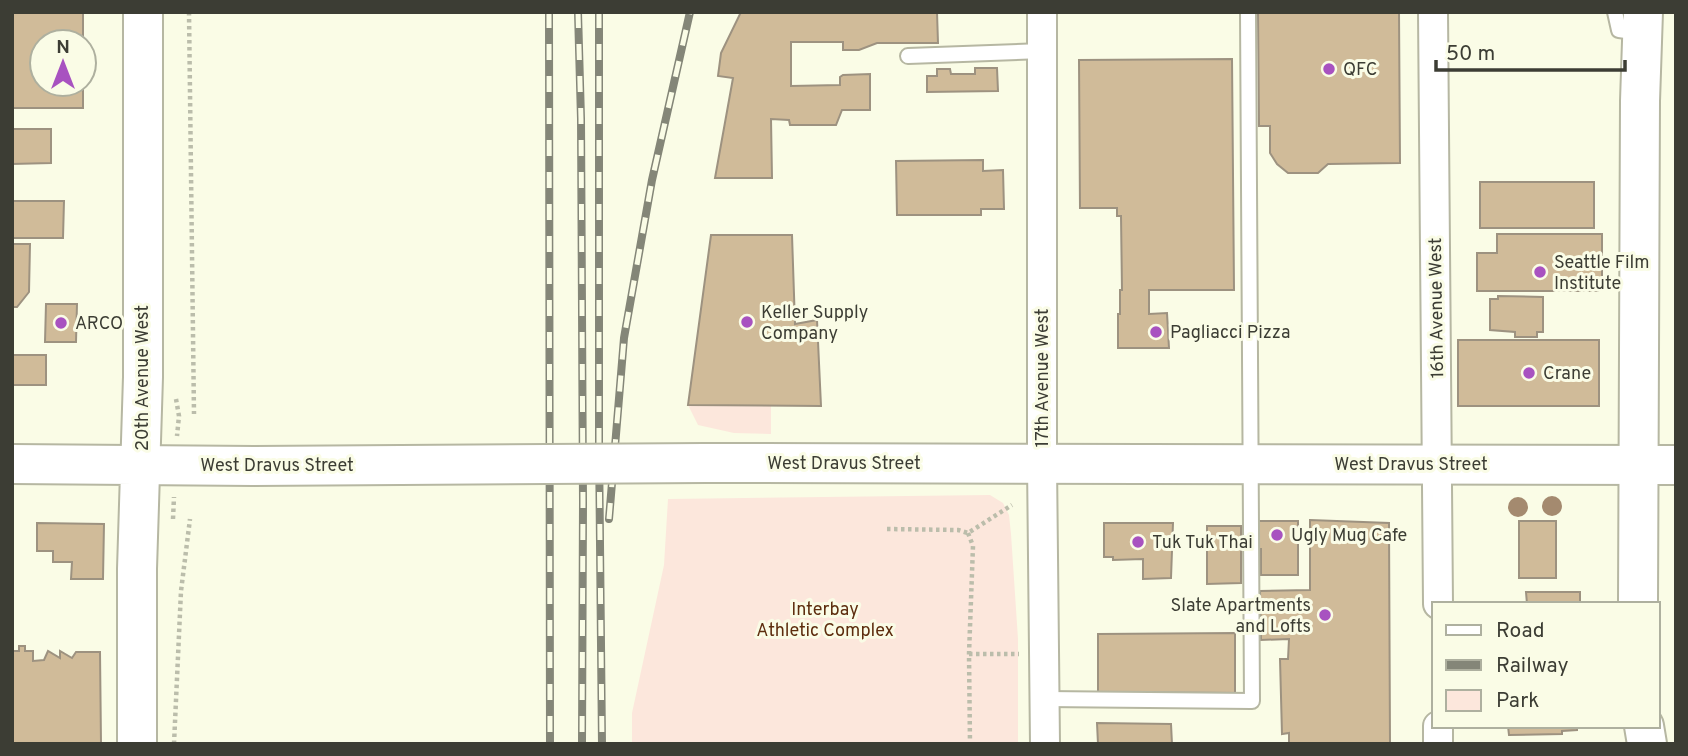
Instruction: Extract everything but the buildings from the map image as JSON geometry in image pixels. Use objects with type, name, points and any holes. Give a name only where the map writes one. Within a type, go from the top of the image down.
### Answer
[{"type":"main road","name":"20th Avenue West","points":[[137,744],[137,569],[142,466],[143,12]]},
{"type":"main road","points":[[1634,19],[1639,232],[1661,465],[1638,602]]},
{"type":"main road","name":"West Dravus Street","points":[[12,464],[1661,465]]},
{"type":"street","name":"17th Avenue West","points":[[1042,12],[1045,744]]},
{"type":"street","name":"16th Avenue West","points":[[1433,12],[1438,602]]},
{"type":"lane","points":[[1045,699],[1252,701],[1248,12]]},
{"type":"lane","points":[[908,56],[1042,51]]},
{"type":"path","points":[[190,12],[194,414]]},
{"type":"path","points":[[887,529],[958,530],[968,533],[1012,505]]},
{"type":"path","points":[[174,744],[181,591],[190,519]]},
{"type":"path","points":[[968,533],[973,547],[969,654],[970,744]]},
{"type":"path","points":[[969,654],[1020,654]]},
{"type":"green space","points":[[688,405],[771,405],[771,434],[734,433],[698,425]]},
{"type":"green space","name":"Interbay Athletic Complex","points":[[990,495],[1003,503],[1009,515],[1018,639],[1018,744],[632,744],[632,713],[664,565],[668,499]]},
{"type":"railway","points":[[549,12],[550,744]]},
{"type":"railway","points":[[578,12],[581,119],[582,744]]},
{"type":"railway","points":[[599,12],[602,744]]},
{"type":"railway","points":[[609,519],[624,338],[652,180],[690,12]]},
{"type":"place","name":"QFC","points":[[1329,69]]},
{"type":"place","name":"Seattle Film Institute","points":[[1540,272]]},
{"type":"place","name":"Keller Supply Company","points":[[747,322]]},
{"type":"place","name":"ARCO","points":[[61,323]]},
{"type":"place","name":"Pagliacci Pizza","points":[[1156,332]]},
{"type":"place","name":"Crane","points":[[1529,373]]},
{"type":"place","name":"Ugly Mug Cafe","points":[[1277,535]]},
{"type":"place","name":"Tuk Tuk Thai","points":[[1138,542]]},
{"type":"place","name":"Slate Apartments and Lofts","points":[[1325,615]]}]
